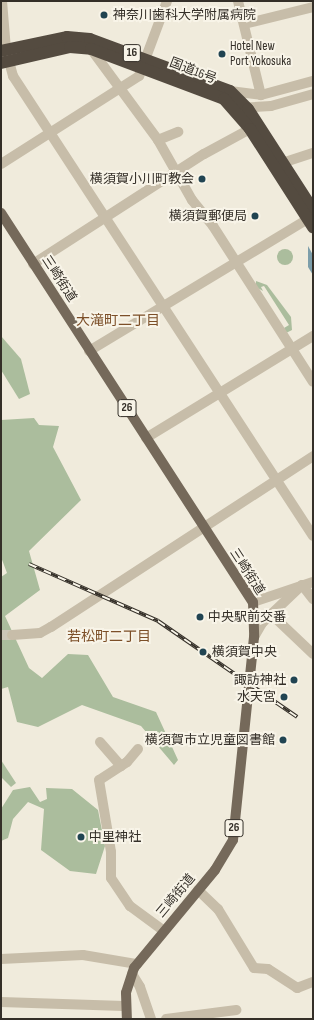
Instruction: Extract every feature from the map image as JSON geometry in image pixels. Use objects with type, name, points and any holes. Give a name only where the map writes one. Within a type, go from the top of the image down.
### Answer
[{"type":"highway","name":"国道16号","points":[[4,56],[78,37],[230,91],[248,109],[282,163],[311,218]]},
{"type":"highway","name":"国道16号","points":[[4,56],[70,47],[91,48],[145,62],[208,92],[235,108],[311,218]]},
{"type":"main road","name":"三崎街道","points":[[2,217],[253,602],[254,637],[233,840],[198,890],[137,964],[132,974],[124,1006],[127,1019]]},
{"type":"street","points":[[2,1],[4,56],[13,76],[313,536]]},
{"type":"street","points":[[1,164],[121,89],[139,76],[167,1]]},
{"type":"street","points":[[238,1],[261,95]]},
{"type":"street","points":[[244,24],[313,7]]},
{"type":"street","points":[[91,48],[158,140],[177,172],[313,382]]},
{"type":"street","points":[[230,91],[261,95],[313,81]]},
{"type":"street","points":[[235,108],[248,109],[313,94]]},
{"type":"street","points":[[33,264],[177,172],[250,129]]},
{"type":"street","points":[[158,140],[178,132]]},
{"type":"street","points":[[282,163],[313,153]]},
{"type":"street","points":[[89,351],[235,261],[311,218]]},
{"type":"street","points":[[146,438],[313,336]]},
{"type":"street","points":[[12,635],[40,633],[51,627],[204,529],[313,456]]},
{"type":"street","points":[[253,602],[313,582]]},
{"type":"street","points":[[302,585],[313,599]]},
{"type":"street","points":[[254,637],[271,614],[302,585]]},
{"type":"street","points":[[271,614],[313,654]]},
{"type":"street","points":[[100,742],[121,766]]},
{"type":"street","points":[[138,749],[121,766],[99,780],[111,852],[111,878],[130,906],[164,931]]},
{"type":"street","points":[[198,890],[218,909],[254,968],[268,969],[297,988],[313,982]]},
{"type":"street","points":[[1,959],[82,955],[137,964]]},
{"type":"street","points":[[132,974],[140,987],[151,1019]]},
{"type":"street","points":[[1,1002],[124,1006]]},
{"type":"street","points":[[171,1019],[236,1010]]},
{"type":"green space","points":[[285,249],[292,254],[293,257],[288,264],[285,265],[278,260],[277,257],[282,250]]},
{"type":"green space","points":[[256,281],[267,285],[291,317],[292,330],[286,333],[284,328],[289,325],[264,286],[261,287],[263,291],[256,287]]},
{"type":"green space","points":[[1,336],[21,359],[30,394],[19,399],[1,370]]},
{"type":"green space","points":[[34,418],[39,425],[59,426],[53,447],[81,500],[29,551],[40,590],[5,616],[29,668],[42,678],[68,654],[88,655],[113,697],[156,712],[178,760],[174,765],[141,726],[82,705],[38,727],[17,722],[8,687],[1,689],[1,577],[7,573],[1,557],[1,420]]},
{"type":"green space","points":[[1,760],[16,783],[11,787],[1,777]]},
{"type":"green space","points":[[30,787],[40,802],[47,799],[46,788],[72,789],[98,810],[105,846],[96,874],[70,871],[41,850],[44,809],[28,802],[13,819],[8,838],[1,841],[1,809],[13,790]]},
{"type":"water","points":[[308,246],[313,255],[313,275],[308,267]]},
{"type":"tunnel","points":[[1,635],[12,635]]},
{"type":"railway","points":[[29,564],[158,621],[297,717]]},
{"type":"place","name":"神奈川歯科大学附属病院","points":[[104,15]]},
{"type":"place","name":"Hotel New Port Yokosuka","points":[[222,54]]},
{"type":"place","name":"横須賀小川町教会","points":[[202,179]]},
{"type":"place","name":"横須賀郵便局","points":[[255,216]]},
{"type":"place","name":"中央駅前交番","points":[[200,617]]},
{"type":"place","name":"横須賀中央","points":[[203,652]]},
{"type":"place","name":"諏訪神社","points":[[294,680]]},
{"type":"place","name":"水天宮","points":[[284,697]]},
{"type":"place","name":"横須賀市立児童図書館","points":[[283,740]]},
{"type":"place","name":"中里神社","points":[[81,837]]},
{"type":"district","name":"大滝町二丁目","points":[[118,321]]},
{"type":"district","name":"若松町二丁目","points":[[109,637]]}]
